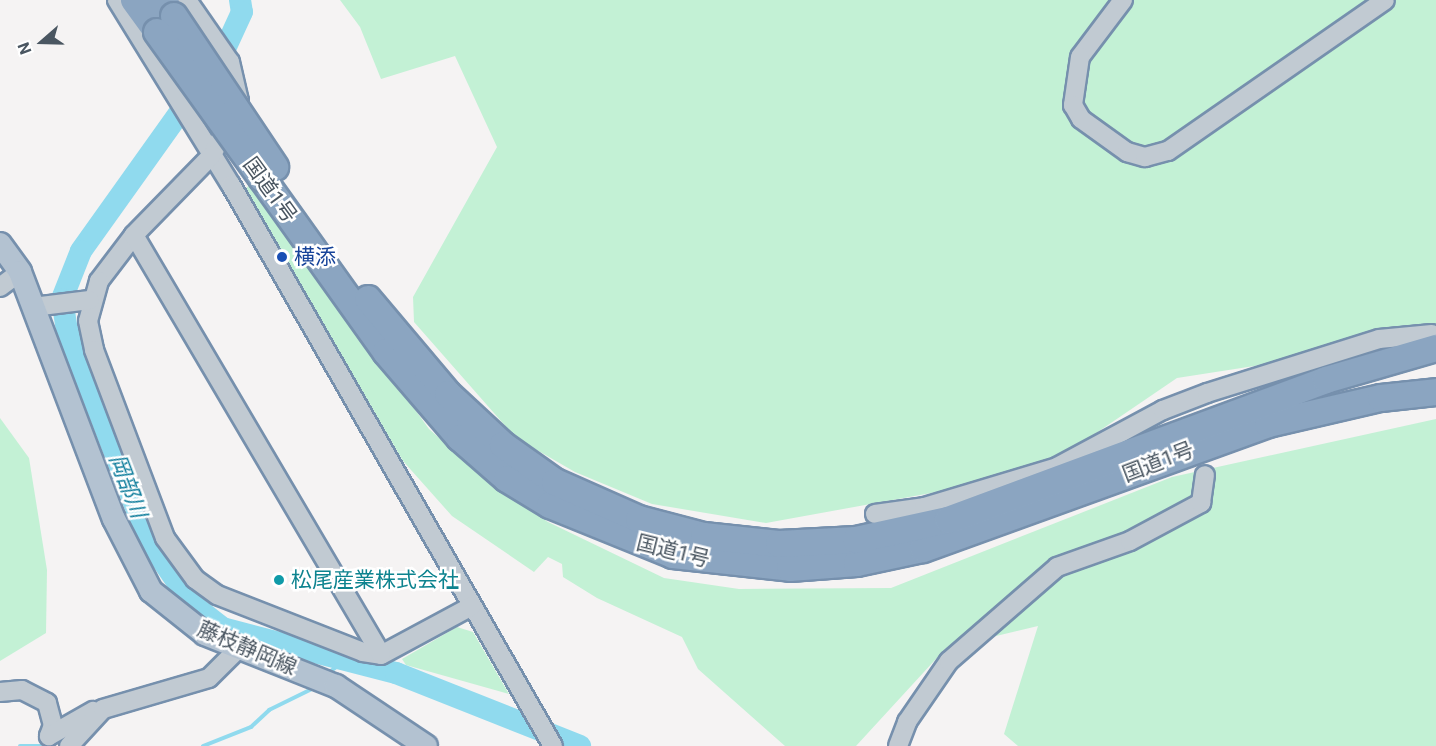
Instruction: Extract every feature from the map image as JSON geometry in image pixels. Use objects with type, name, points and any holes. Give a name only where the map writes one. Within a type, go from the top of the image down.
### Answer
[{"type":"highway","name":"国道1号","points":[[134,0],[173,10],[268,172],[386,352],[460,438],[507,479],[550,505],[673,555],[790,568],[857,563],[923,549],[1268,424],[1381,398],[1436,392]]},
{"type":"highway","name":"国道1号","points":[[268,172],[409,351],[503,445],[582,497],[704,536],[824,544],[948,520],[1434,341]]},
{"type":"main road","name":"藤枝静岡線","points":[[0,244],[20,272],[39,306],[137,569],[176,615],[239,648],[313,675],[336,686],[403,739],[426,746]]},
{"type":"street","points":[[117,0],[212,155],[553,746]]},
{"type":"street","points":[[1123,0],[1080,57],[1073,105],[1081,119],[1127,152],[1144,157],[1168,151],[1384,0]]},
{"type":"street","points":[[39,306],[83,299],[134,235],[212,155],[239,101],[230,62],[173,10]]},
{"type":"street","points":[[134,235],[381,655]]},
{"type":"street","points":[[0,287],[20,272]]},
{"type":"street","points":[[83,299],[94,350],[165,538],[184,566],[217,595],[381,655],[472,606]]},
{"type":"street","points":[[875,514],[924,507],[1057,466],[1180,410],[1379,339],[1434,341]]},
{"type":"street","points":[[898,746],[907,722],[949,661],[1057,567],[1130,541],[1201,503],[1205,475]]},
{"type":"street","points":[[0,692],[22,690],[47,703],[53,725],[49,736],[103,709],[209,678],[239,648]]},
{"type":"street","points":[[69,746],[103,709]]},
{"type":"green space","points":[[340,0],[1436,0],[1436,338],[1177,378],[1036,474],[766,523],[652,504],[575,472],[516,438],[414,322],[413,297],[497,147],[455,56],[381,79],[360,27]]},
{"type":"green space","points":[[252,183],[429,429],[489,482],[548,522],[664,578],[739,589],[891,588],[1172,477],[1436,419],[1436,746],[1018,746],[1004,734],[1038,626],[946,648],[856,746],[785,746],[698,669],[682,637],[597,598],[563,577],[562,564],[548,557],[534,572],[452,516],[403,461],[245,189]]},
{"type":"green space","points":[[0,418],[29,458],[47,570],[46,633],[0,661]]},
{"type":"green space","points":[[457,627],[473,632],[509,694],[406,665],[402,659]]},
{"type":"waterway","name":"岡部川","points":[[240,0],[242,12],[225,49],[81,251],[62,299],[67,329],[149,541],[193,605],[222,628],[396,673],[580,746]]},
{"type":"waterway","points":[[328,673],[343,662]]},
{"type":"waterway","points":[[203,746],[251,727],[269,710],[318,686]]},
{"type":"waterway","points":[[20,746],[40,746]]},
{"type":"place","name":"横添","points":[[282,257]]},
{"type":"place","name":"松尾産業株式会社","points":[[279,580]]}]
